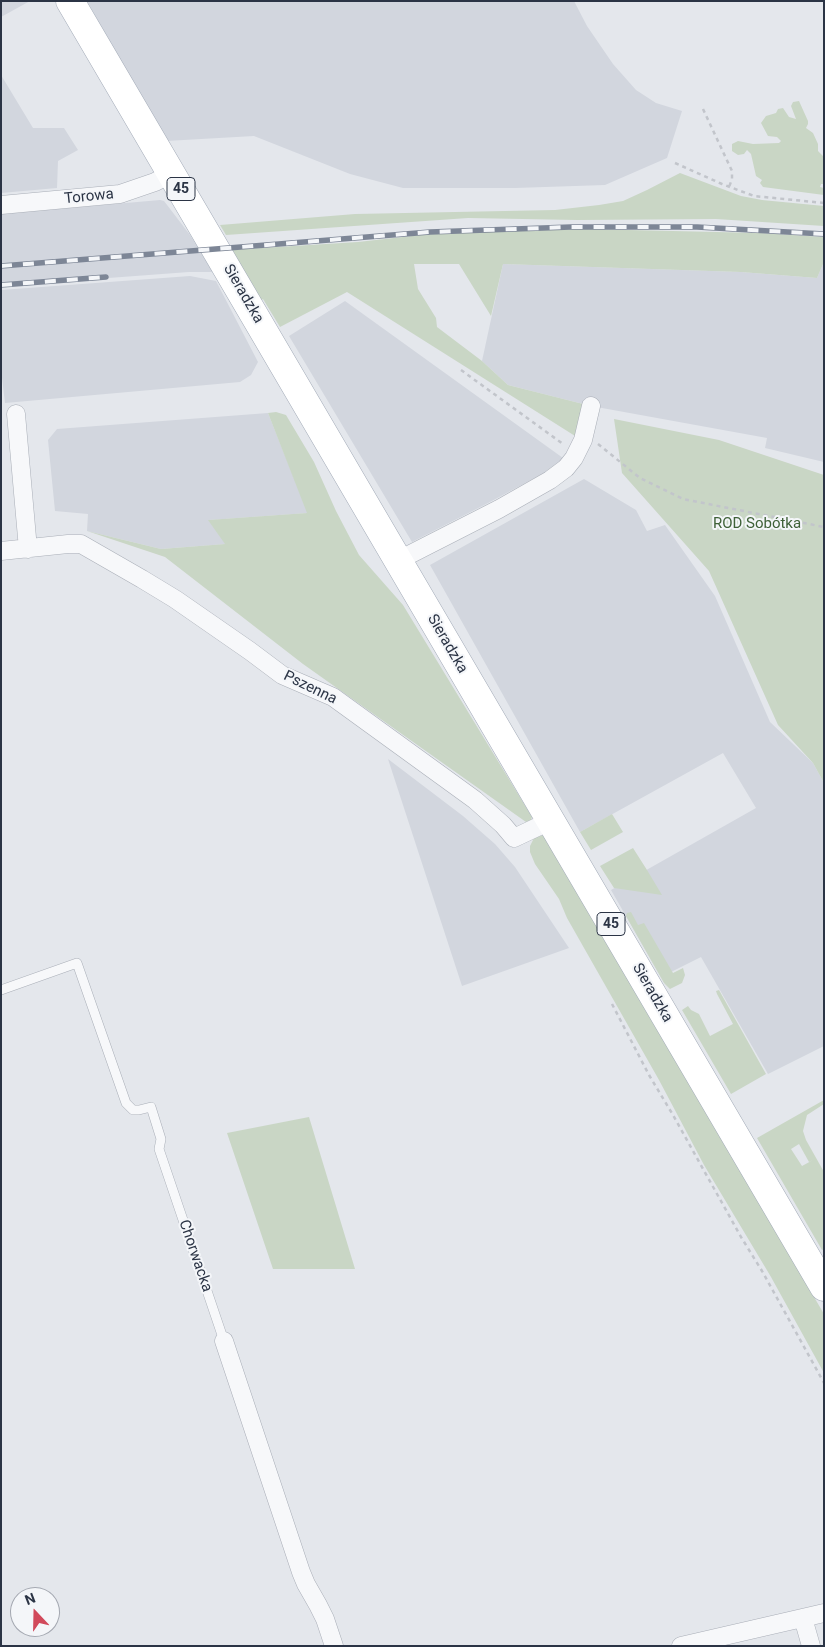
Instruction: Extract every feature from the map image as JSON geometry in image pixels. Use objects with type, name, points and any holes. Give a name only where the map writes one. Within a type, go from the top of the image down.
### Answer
[{"type":"main road","name":"Sieradzka","points":[[70,1],[824,1287]]},
{"type":"street","name":"Torowa","points":[[1,205],[120,194],[155,182],[172,173]]},
{"type":"street","points":[[399,560],[550,480],[566,468],[577,454],[585,434],[591,406]]},
{"type":"street","points":[[7,415],[28,549]]},
{"type":"street","name":"Pszenna","points":[[1,550],[81,544],[142,579],[282,675],[333,697],[475,800],[504,825],[514,838],[550,821]]},
{"type":"street","name":"Chorwacka","points":[[224,1341],[301,1572],[325,1619],[334,1646]]},
{"type":"street","points":[[680,1646],[824,1613]]},
{"type":"street","points":[[803,1618],[811,1646]]},
{"type":"lane","name":"Chorwacka","points":[[1,990],[77,963],[126,1103],[133,1110],[150,1107],[161,1139],[158,1149],[224,1341]]},
{"type":"path","points":[[703,109],[732,171],[732,179],[729,186]]},
{"type":"path","points":[[675,163],[754,196],[824,203]]},
{"type":"path","points":[[461,370],[577,454]]},
{"type":"path","points":[[585,434],[640,478],[683,500],[824,527]]},
{"type":"path","points":[[612,1004],[649,1075],[824,1382]]},
{"type":"shaded area","points":[[1,1],[30,1],[1,17]]},
{"type":"shaded area","points":[[87,1],[574,1],[587,26],[613,64],[636,90],[656,103],[682,111],[667,158],[605,185],[515,188],[403,188],[350,174],[254,136],[166,141]]},
{"type":"shaded area","points":[[1,75],[33,128],[64,128],[78,150],[58,161],[57,188],[1,193]]},
{"type":"shaded area","points":[[164,201],[190,235],[213,272],[189,272],[1,286],[1,214]]},
{"type":"shaded area","points":[[824,262],[824,462],[765,448],[767,438],[591,406],[508,385],[482,361],[503,264],[741,272],[817,278]]},
{"type":"shaded area","points":[[190,276],[216,281],[258,362],[251,375],[240,382],[5,403],[1,369],[1,290]]},
{"type":"shaded area","points":[[345,301],[563,458],[557,466],[412,542],[289,336]]},
{"type":"shaded area","points":[[268,413],[308,513],[209,520],[226,544],[161,549],[87,531],[88,514],[55,511],[48,440],[57,429]]},
{"type":"shaded area","points":[[584,479],[636,510],[647,531],[665,525],[715,596],[770,722],[813,763],[824,783],[824,1046],[768,1074],[701,957],[661,977],[611,890],[756,808],[723,753],[580,832],[430,565]]},
{"type":"shaded area","points":[[388,759],[463,816],[495,844],[515,867],[569,948],[462,986]]},
{"type":"green space","points":[[799,101],[808,121],[806,128],[813,133],[818,144],[818,151],[824,157],[824,184],[821,184],[820,187],[824,188],[824,195],[763,187],[760,183],[762,180],[756,176],[751,154],[747,150],[744,154],[738,155],[732,151],[732,144],[738,141],[753,144],[779,143],[781,141],[777,137],[768,136],[761,123],[766,116],[776,113],[778,109],[783,108],[789,117],[796,119],[791,106],[793,102]]},
{"type":"green space","points":[[680,173],[741,196],[824,206],[824,226],[716,219],[577,220],[468,218],[226,235],[220,225],[355,214],[555,210],[623,201]]},
{"type":"green space","points":[[585,229],[761,233],[824,237],[824,262],[817,278],[741,272],[503,264],[491,316],[459,264],[414,264],[418,289],[436,318],[437,327],[482,361],[508,385],[591,406],[583,441],[347,292],[280,327],[263,299],[259,302],[229,250],[358,242],[429,234]]},
{"type":"green space","points":[[276,412],[286,415],[314,462],[336,511],[359,555],[403,605],[532,817],[531,820],[526,822],[303,664],[165,557],[87,531],[161,549],[225,544],[208,520],[307,513],[268,413]]},
{"type":"green space","name":"ROD Sobótka","points":[[614,419],[719,440],[824,475],[824,783],[813,763],[778,725],[709,571],[622,473]]},
{"type":"green space","points":[[612,814],[623,832],[591,850],[580,832]]},
{"type":"green space","points":[[543,835],[824,1314],[824,1373],[771,1277],[704,1165],[659,1080],[567,918],[559,899],[535,864],[530,852],[530,846],[534,838]]},
{"type":"green space","points":[[633,848],[662,895],[614,888],[600,866]]},
{"type":"green space","points":[[631,912],[638,925],[644,923],[673,973],[683,968],[685,975],[682,983],[670,989],[664,983],[626,916],[627,913]]},
{"type":"green space","points":[[719,990],[766,1074],[731,1094],[682,1010],[688,1006],[699,1014],[710,1036],[733,1024],[717,994],[716,991]]},
{"type":"green space","points":[[824,1100],[824,1104],[807,1115],[803,1131],[824,1172],[824,1249],[822,1250],[757,1138]],"holes":[[[799,1144],[809,1162],[813,1160],[802,1166],[791,1149]]]},
{"type":"green space","points":[[309,1117],[355,1269],[273,1269],[227,1133]]},
{"type":"railway","points":[[1,266],[430,232],[571,227],[697,227],[824,234]]},
{"type":"railway","points":[[1,285],[106,277]]}]
